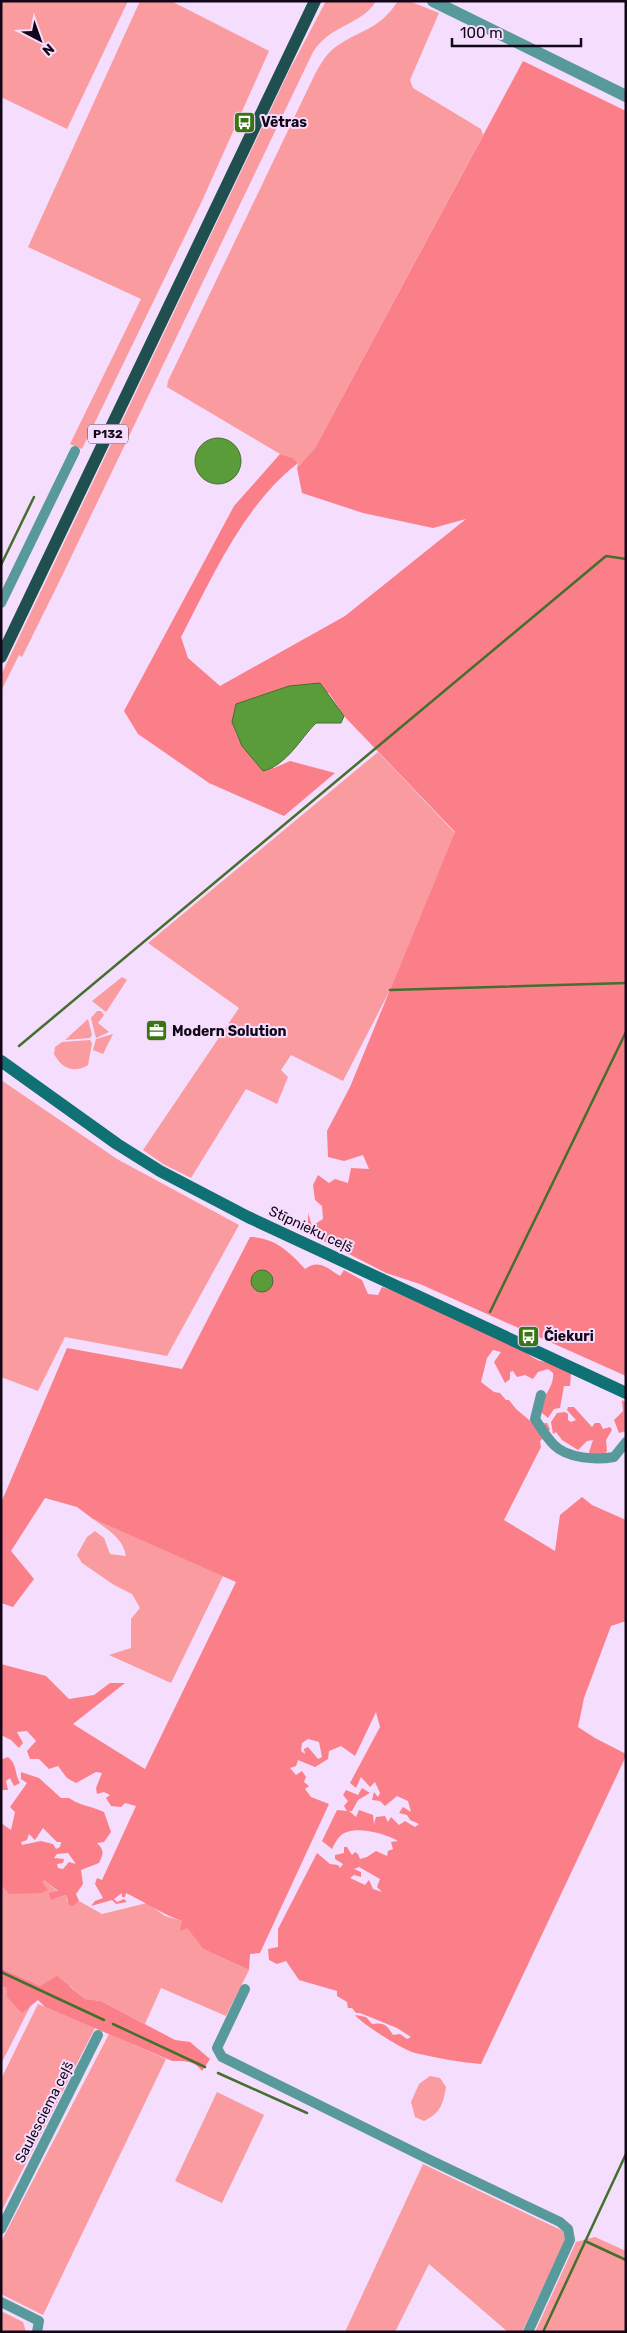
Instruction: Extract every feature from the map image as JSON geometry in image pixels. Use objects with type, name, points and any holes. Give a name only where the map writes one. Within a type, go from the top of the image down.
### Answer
[{"type":"main road","name":"P132","points":[[1,657],[315,1]]},
{"type":"main road","name":"Stīpnieku ceļš","points":[[1,1062],[117,1144],[181,1182],[248,1217],[626,1393]]},
{"type":"street","points":[[432,1],[626,96]]},
{"type":"street","points":[[1,603],[75,451]]},
{"type":"street","points":[[541,1395],[535,1419],[555,1446],[570,1453],[596,1460],[614,1457],[626,1442]]},
{"type":"street","points":[[245,1988],[217,2048],[222,2057],[560,2222],[568,2229],[570,2240],[528,2332]]},
{"type":"street","name":"Saulesciema ceļš","points":[[1,2229],[98,2035]]},
{"type":"street","points":[[1,2302],[40,2321],[37,2332]]},
{"type":"shaded area","points":[[1,1],[128,1],[67,129],[1,97]]},
{"type":"shaded area","points":[[140,1],[171,1],[269,51],[202,201],[82,449],[70,444],[141,299],[28,247]]},
{"type":"shaded area","points":[[326,1],[376,1],[363,15],[328,36],[313,52],[62,576],[22,657],[19,655],[1,691],[1,675],[289,71]]},
{"type":"shaded area","points":[[398,1],[409,1],[439,13],[410,80],[413,88],[481,129],[483,135],[315,448],[297,468],[298,463],[293,458],[280,454],[167,387],[168,381],[321,64],[333,49],[375,25]]},
{"type":"shaded area","points":[[523,61],[626,111],[626,1376],[420,1284],[386,1273],[308,1233],[308,1213],[312,1226],[323,1219],[322,1206],[315,1200],[313,1185],[318,1175],[329,1183],[335,1179],[348,1183],[351,1168],[369,1169],[363,1155],[344,1161],[328,1157],[327,1131],[350,1087],[455,832],[344,716],[329,693],[289,686],[236,705],[234,718],[237,736],[248,749],[274,768],[290,761],[335,773],[284,816],[209,783],[138,734],[124,711],[234,506],[280,454],[293,458],[298,463],[278,480],[245,521],[218,566],[181,637],[188,658],[220,686],[345,616],[466,519],[433,528],[363,513],[302,493],[297,468],[315,448]]},
{"type":"shaded area","points":[[213,438],[223,438],[237,448],[241,461],[237,474],[231,480],[223,484],[213,484],[199,474],[195,466],[195,456],[205,442]]},
{"type":"shaded area","points":[[320,683],[344,716],[341,723],[316,723],[286,757],[272,768],[263,771],[242,746],[232,722],[236,704],[289,686]]},
{"type":"shaded area","points":[[378,752],[455,833],[390,990],[343,1081],[291,1055],[281,1070],[288,1077],[277,1104],[246,1089],[191,1178],[163,1164],[143,1150],[239,1008],[148,943]]},
{"type":"shaded area","points":[[122,977],[127,980],[106,1012],[92,1001]]},
{"type":"shaded area","points":[[97,1011],[101,1011],[104,1015],[98,1023],[109,1032],[96,1038],[91,1018]]},
{"type":"shaded area","points":[[88,1019],[92,1035],[90,1038],[65,1040]]},
{"type":"shaded area","points":[[113,1034],[103,1054],[93,1050],[96,1039]]},
{"type":"shaded area","points":[[90,1040],[92,1043],[88,1065],[83,1068],[68,1068],[60,1063],[54,1054],[55,1047],[62,1042]]},
{"type":"shaded area","points":[[1,1080],[117,1159],[239,1225],[167,1356],[65,1337],[38,1391],[1,1377]]},
{"type":"shaded area","points":[[250,1237],[267,1240],[281,1247],[305,1269],[310,1266],[319,1265],[340,1276],[344,1270],[362,1280],[368,1294],[378,1295],[382,1287],[388,1289],[521,1346],[527,1353],[539,1361],[553,1361],[571,1372],[570,1386],[564,1386],[560,1408],[554,1409],[548,1418],[541,1412],[541,1407],[553,1378],[553,1373],[548,1369],[538,1372],[533,1379],[525,1375],[517,1377],[513,1371],[510,1372],[510,1379],[505,1383],[494,1362],[501,1352],[493,1350],[487,1358],[481,1382],[494,1392],[500,1393],[506,1400],[509,1400],[516,1409],[534,1424],[547,1423],[550,1429],[540,1441],[541,1447],[504,1520],[555,1551],[560,1515],[582,1497],[592,1505],[626,1520],[626,1621],[611,1626],[584,1698],[578,1727],[626,1754],[626,1756],[481,2064],[439,2058],[409,2051],[374,2030],[355,2015],[366,2017],[372,2024],[380,2023],[385,2025],[393,2035],[400,2034],[407,2039],[411,2037],[397,2028],[356,2013],[352,2008],[348,2008],[347,2002],[337,1996],[337,1991],[299,1980],[286,1961],[277,1964],[269,1960],[268,1949],[278,1947],[278,1929],[317,1853],[330,1864],[338,1865],[340,1868],[343,1864],[335,1859],[335,1855],[344,1853],[344,1847],[347,1847],[352,1855],[355,1852],[358,1854],[360,1859],[376,1851],[387,1856],[388,1851],[393,1849],[391,1842],[398,1841],[380,1834],[359,1830],[342,1835],[332,1849],[322,1841],[337,1810],[347,1811],[344,1806],[348,1801],[343,1795],[346,1790],[358,1795],[362,1788],[370,1793],[358,1800],[352,1811],[349,1811],[356,1817],[359,1810],[373,1815],[374,1824],[376,1817],[385,1816],[388,1822],[391,1817],[399,1825],[405,1821],[415,1827],[419,1824],[410,1820],[407,1815],[399,1813],[403,1807],[411,1812],[408,1801],[397,1796],[385,1806],[380,1801],[372,1800],[374,1792],[378,1797],[380,1793],[375,1782],[370,1787],[361,1777],[356,1788],[350,1783],[380,1727],[376,1712],[355,1756],[341,1746],[329,1751],[328,1759],[315,1767],[298,1760],[296,1766],[290,1768],[296,1775],[302,1771],[306,1777],[304,1782],[309,1786],[305,1789],[311,1797],[329,1804],[260,1953],[250,1954],[249,1970],[203,1949],[187,1928],[180,1931],[182,1921],[126,1893],[125,1897],[122,1897],[122,1893],[114,1899],[117,1902],[124,1899],[127,1902],[116,1904],[112,1900],[91,1906],[95,1901],[103,1898],[95,1884],[97,1878],[102,1880],[136,1806],[125,1803],[121,1807],[111,1806],[106,1798],[110,1795],[104,1792],[97,1794],[96,1788],[102,1773],[96,1772],[76,1783],[67,1778],[58,1766],[49,1769],[39,1759],[30,1759],[27,1751],[36,1741],[27,1731],[17,1732],[23,1743],[19,1748],[11,1740],[1,1735],[1,1664],[46,1676],[69,1699],[94,1695],[110,1683],[125,1683],[73,1724],[145,1769],[236,1582],[93,1519],[77,1507],[45,1498],[11,1551],[34,1579],[13,1607],[1,1603],[1,1503],[67,1348],[182,1369]],"holes":[[[308,1739],[319,1742],[322,1757],[318,1759],[308,1747],[304,1749],[305,1754],[301,1751],[302,1743]],[[359,1867],[380,1879],[377,1887],[382,1892],[373,1889],[369,1880],[365,1885],[350,1878],[354,1875],[361,1877],[361,1872],[354,1869]]]},
{"type":"shaded area","points":[[262,1270],[270,1273],[273,1281],[270,1289],[262,1292],[254,1289],[251,1281],[254,1273]]},
{"type":"shaded area","points":[[622,1400],[626,1402],[626,1431],[619,1433],[614,1420],[623,1411]]},
{"type":"shaded area","points":[[568,1407],[574,1407],[592,1427],[595,1423],[600,1423],[603,1429],[610,1427],[612,1430],[606,1440],[607,1451],[603,1456],[592,1457],[589,1452],[593,1440],[587,1441],[578,1450],[562,1440],[556,1432],[553,1434],[551,1422],[557,1413],[565,1412],[568,1414],[568,1420],[571,1422],[576,1420],[567,1410]]},
{"type":"shaded area","points":[[93,1519],[223,1576],[171,1683],[109,1655],[131,1648],[131,1619],[140,1608],[132,1594],[114,1585],[82,1563],[77,1555],[87,1537],[95,1531],[104,1538],[110,1554],[126,1556],[118,1539]]},
{"type":"shaded area","points":[[1,1757],[3,1759],[8,1757],[11,1760],[15,1766],[20,1783],[14,1786],[10,1778],[6,1781],[8,1790],[1,1790]]},
{"type":"shaded area","points":[[21,1772],[39,1778],[61,1798],[69,1798],[104,1812],[111,1832],[104,1842],[97,1843],[103,1853],[99,1863],[81,1870],[83,1884],[76,1894],[79,1901],[74,1906],[69,1905],[66,1895],[51,1900],[49,1893],[58,1891],[44,1880],[42,1882],[48,1890],[41,1893],[9,1894],[1,1885],[1,1823],[11,1830],[15,1812],[10,1807],[27,1783],[21,1779]],"holes":[[[43,1828],[57,1842],[61,1842],[60,1847],[56,1849],[53,1844],[41,1841],[22,1845],[21,1842],[27,1840],[29,1834],[35,1840]],[[68,1853],[76,1864],[69,1862],[63,1869],[58,1868],[57,1864],[63,1863],[64,1859],[54,1858],[57,1854]]]},
{"type":"shaded area","points":[[44,1880],[58,1892],[55,1899],[66,1895],[67,1901],[74,1906],[79,1901],[102,1914],[147,1903],[165,1916],[182,1921],[203,1949],[249,1970],[226,2016],[161,1988],[145,2024],[101,2001],[85,1999],[70,1986],[40,1986],[1,1968],[1,1885],[10,1894]]},
{"type":"shaded area","points":[[1,1968],[40,1986],[57,1976],[85,1999],[101,2001],[175,2040],[190,2042],[210,2059],[202,2071],[192,2063],[172,2061],[45,2007],[38,2000],[22,2013],[7,1997],[7,1988],[1,1986]]},
{"type":"shaded area","points":[[1,1986],[7,1988],[22,2012],[31,2005],[1,2064]]},
{"type":"shaded area","points":[[38,2004],[95,2028],[1,2212],[1,2079]]},
{"type":"shaded area","points":[[109,2034],[166,2059],[43,2315],[1,2294],[1,2242]]},
{"type":"shaded area","points":[[430,2076],[440,2078],[446,2087],[440,2108],[434,2115],[424,2121],[415,2117],[411,2102],[419,2084]]},
{"type":"shaded area","points":[[217,2092],[264,2115],[222,2203],[175,2181]]},
{"type":"shaded area","points":[[423,2164],[563,2231],[565,2240],[522,2332],[508,2332],[429,2264],[395,2332],[345,2332]]},
{"type":"shaded area","points":[[595,2237],[626,2251],[626,2332],[535,2332],[576,2242]]},
{"type":"shaded area","points":[[1,2311],[23,2322],[26,2332],[1,2332]]},
{"type":"waterway","points":[[1,565],[34,497]]},
{"type":"waterway","points":[[19,1046],[606,556],[626,559]]},
{"type":"waterway","points":[[390,990],[626,983]]},
{"type":"waterway","points":[[490,1312],[626,1032]]},
{"type":"waterway","points":[[1,1972],[104,2020]]},
{"type":"waterway","points":[[113,2024],[205,2067]]},
{"type":"waterway","points":[[218,2073],[307,2113]]},
{"type":"waterway","points":[[543,2332],[626,2154]]},
{"type":"waterway","points":[[585,2241],[626,2260]]},
{"type":"place","name":"Vētras","points":[[245,122]]},
{"type":"place","name":"Modern Solution","points":[[156,1031]]},
{"type":"place","name":"Čiekuri","points":[[528,1336]]}]
